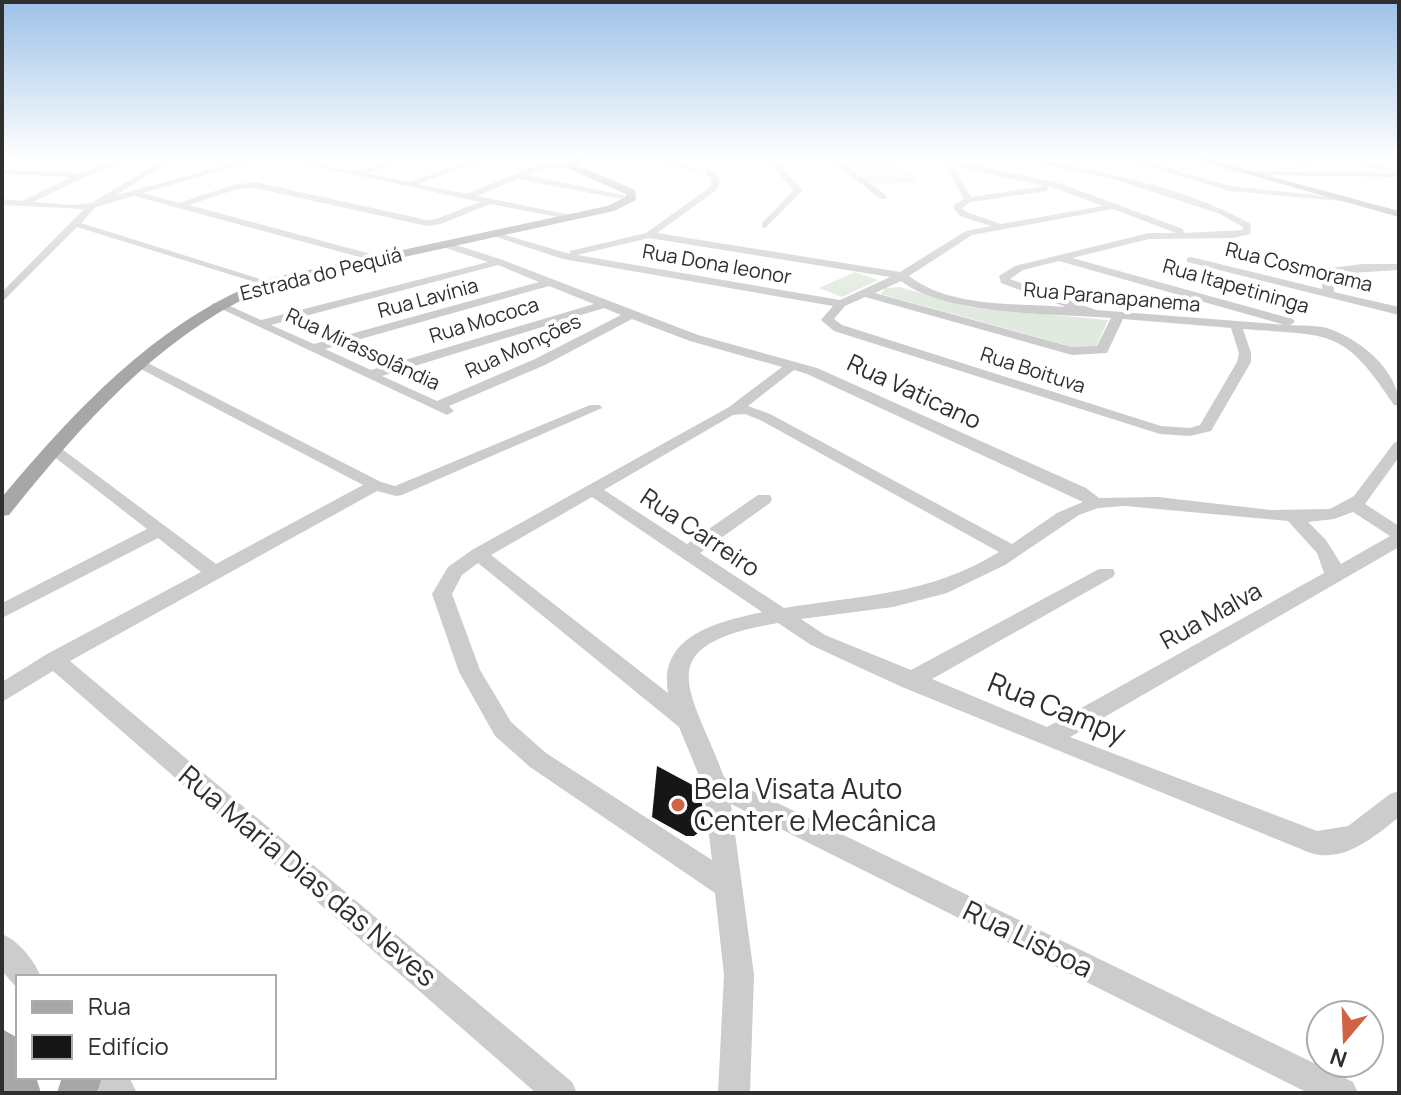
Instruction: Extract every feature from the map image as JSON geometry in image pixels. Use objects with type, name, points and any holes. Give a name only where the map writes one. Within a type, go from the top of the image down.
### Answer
[{"type":"main road","name":"Estrada do Pequiá","points":[[2,510],[53,449],[142,364],[193,319],[217,304],[268,283],[612,208]]},
{"type":"main road","points":[[1378,208],[1399,214]]},
{"type":"main road","points":[[2,1048],[16,1075]]},
{"type":"street","points":[[2,284],[54,232],[73,208]]},
{"type":"street","points":[[2,299],[90,208]]},
{"type":"street","points":[[192,208],[378,259]]},
{"type":"street","points":[[360,208],[427,223],[438,222],[472,208]]},
{"type":"street","points":[[528,208],[571,218]]},
{"type":"street","points":[[563,256],[649,235],[686,208]]},
{"type":"street","points":[[765,225],[781,208]]},
{"type":"street","points":[[957,208],[959,212],[1000,226]]},
{"type":"street","points":[[841,304],[902,276],[962,236],[1000,226],[1104,208]]},
{"type":"street","points":[[1121,208],[1189,234]]},
{"type":"street","points":[[1049,304],[1003,278],[1010,271],[1149,236],[1234,235],[1247,232],[1249,228],[1245,223],[1211,208]]},
{"type":"street","points":[[75,224],[268,283]]},
{"type":"street","name":"Rua Dona leonor","points":[[495,235],[563,256],[841,304]]},
{"type":"street","name":"Rua Paranapanema","points":[[649,235],[902,276],[920,290],[944,297],[1049,304],[1118,316],[1327,332]]},
{"type":"street","name":"Rua Vaticano","points":[[447,245],[607,304],[628,318],[812,371],[1080,492],[1096,503]]},
{"type":"street","name":"Rua Itapetininga","points":[[1061,258],[1327,332],[1363,351],[1399,402]]},
{"type":"street","name":"Rua Cosmorama","points":[[1191,260],[1399,311]]},
{"type":"street","points":[[263,323],[499,262]]},
{"type":"street","points":[[1328,292],[1328,271],[1399,267]]},
{"type":"street","name":"Rua Lavínia","points":[[315,348],[552,282]]},
{"type":"street","points":[[867,294],[1072,351],[1102,350],[1118,316]]},
{"type":"street","name":"Rua Mirassolândia","points":[[217,304],[443,409]]},
{"type":"street","name":"Rua Mococa","points":[[373,374],[607,304]]},
{"type":"street","name":"Rua Boituva","points":[[841,304],[827,316],[829,322],[838,328],[1106,414],[1175,432],[1206,428],[1237,380],[1245,353],[1236,326]]},
{"type":"street","name":"Rua Monções","points":[[443,409],[628,318]]},
{"type":"street","points":[[142,364],[375,485],[396,491],[595,408]]},
{"type":"street","points":[[727,886],[538,760],[503,729],[470,672],[442,594],[455,571],[478,554],[732,410],[791,366]]},
{"type":"street","name":"Rua Itapetininga","points":[[1385,379],[1399,386]]},
{"type":"street","points":[[732,410],[747,410],[765,417],[1013,552]]},
{"type":"street","points":[[734,1093],[739,974],[715,784],[689,722],[676,675],[681,656],[689,647],[716,632],[780,616],[932,592],[968,578],[1013,552],[1059,517],[1096,503],[1143,500],[1182,503],[1295,519],[1330,514],[1355,505],[1399,446]]},
{"type":"street","points":[[53,449],[214,572]]},
{"type":"street","points":[[2,693],[54,660],[375,485]]},
{"type":"street","name":"Rua Carreiro","points":[[593,490],[780,616]]},
{"type":"street","points":[[689,552],[764,499]]},
{"type":"street","points":[[1355,505],[1399,536]]},
{"type":"street","points":[[1295,519],[1323,547],[1333,562],[1334,576]]},
{"type":"street","points":[[2,611],[160,530]]},
{"type":"street","name":"Rua Malva","points":[[1048,738],[1399,536]]},
{"type":"street","points":[[478,554],[689,722]]},
{"type":"street","points":[[910,681],[1106,573]]},
{"type":"street","name":"Rua Campy","points":[[780,616],[818,640],[910,681],[1317,843],[1354,837],[1399,802]]},
{"type":"street","name":"Rua Maria Dias das Neves","points":[[54,660],[561,1093]]},
{"type":"street","name":"Rua Lisboa","points":[[715,784],[1342,1093]]},
{"type":"street","points":[[2,948],[24,975]]},
{"type":"shaded area","points":[[855,272],[878,280],[842,297],[819,288]]},
{"type":"shaded area","points":[[900,287],[969,307],[1108,320],[1095,349],[1084,350],[881,294],[885,288]]},
{"type":"building","name":"Bela Visata Auto Center e Mecânica","points":[[657,766],[700,789],[705,828],[694,836],[686,836],[652,817]]},
{"type":"place","name":"Bela Visata Auto Center e Mecânica","points":[[678,805]]}]
